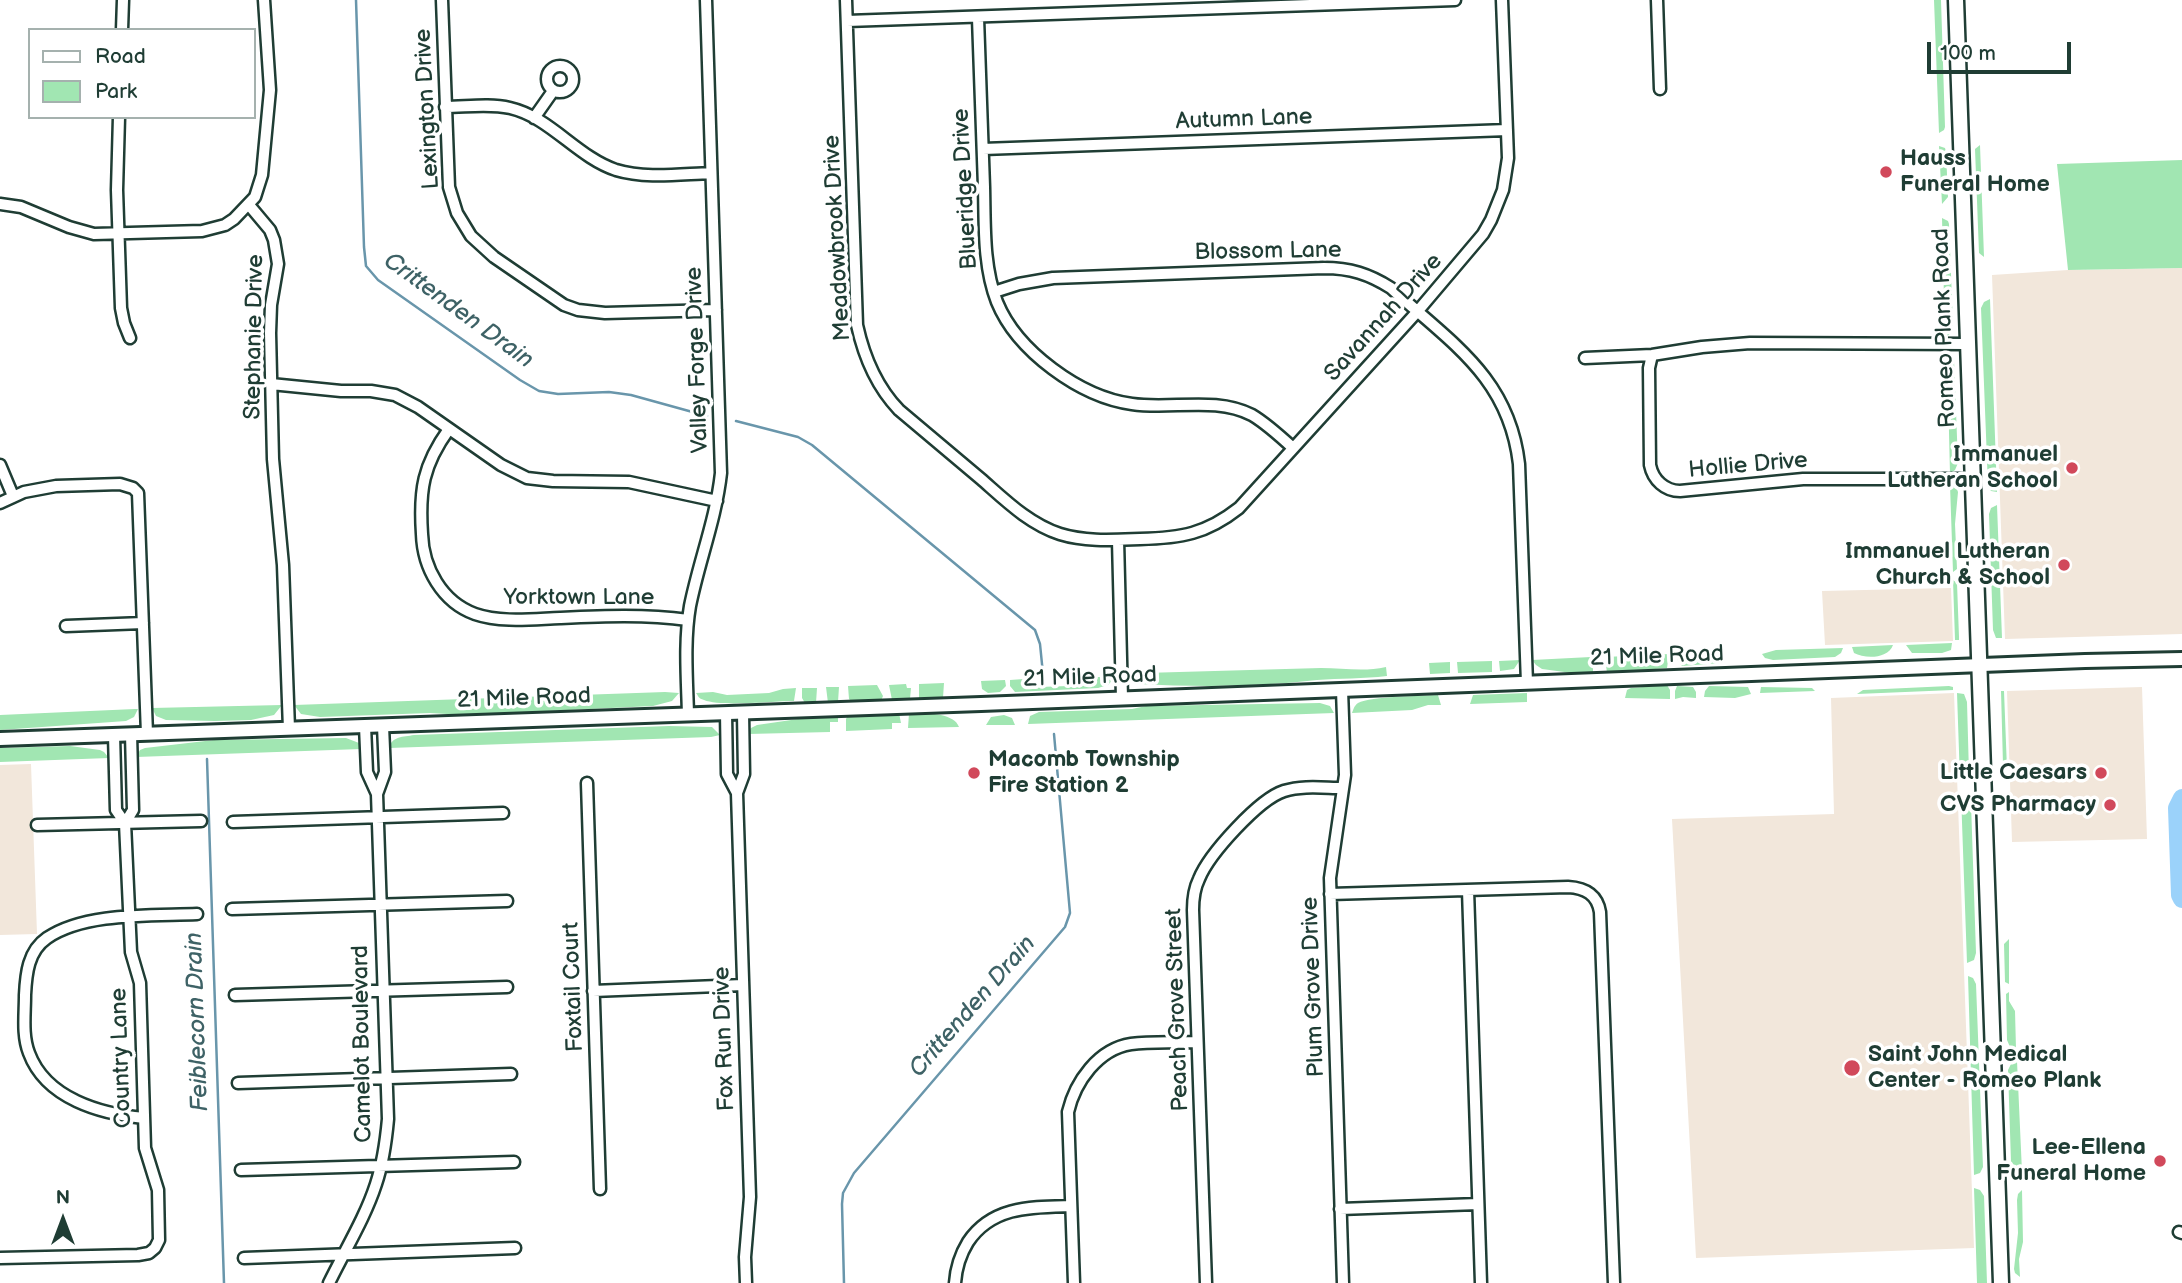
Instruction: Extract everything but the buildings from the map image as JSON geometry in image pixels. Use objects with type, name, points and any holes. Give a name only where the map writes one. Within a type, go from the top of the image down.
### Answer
[{"type":"main road","name":"Romeo Plank Road","points":[[1956,0],[2001,1283]]},
{"type":"street","points":[[122,28],[123,0]]},
{"type":"street","points":[[0,204],[22,207],[94,234],[214,229],[234,219],[249,205],[260,186],[262,175],[270,106],[264,0]]},
{"type":"street","name":"Lexington Drive","points":[[442,0],[447,172],[452,201],[471,236],[494,257],[552,298],[578,310],[605,313],[716,310]]},
{"type":"street","name":"Valley Forge Drive","points":[[688,714],[688,620],[717,501],[721,456],[706,0]]},
{"type":"street","name":"Meadowbrook Drive","points":[[846,0],[858,325],[863,350],[875,378],[899,410],[1024,516],[1062,535],[1118,540]]},
{"type":"street","points":[[846,21],[978,18],[1183,5],[1455,0]]},
{"type":"street","name":"Savannah Drive","points":[[1118,540],[1180,537],[1211,527],[1239,508],[1475,246],[1491,220],[1503,190],[1506,174],[1502,0]]},
{"type":"street","points":[[1657,0],[1660,89]]},
{"type":"street","name":"Blueridge Drive","points":[[978,18],[986,250],[994,292],[1019,337],[1044,361],[1079,386],[1112,400],[1128,404],[1208,405],[1237,409],[1261,421],[1293,448]]},
{"type":"street","points":[[534,118],[552,91]]},
{"type":"street","points":[[445,107],[510,108],[534,118],[590,157],[613,169],[640,175],[711,173]]},
{"type":"street","points":[[119,119],[118,234],[121,308],[130,338]]},
{"type":"street","name":"Autumn Lane","points":[[983,149],[1507,130]]},
{"type":"street","name":"Stephanie Drive","points":[[249,205],[270,230],[278,264],[271,305],[271,384],[273,459],[283,565],[289,729]]},
{"type":"street","name":"Blossom Lane","points":[[994,292],[1053,278],[1339,268],[1353,270],[1378,280],[1465,355],[1487,378],[1503,405],[1514,433],[1519,464],[1527,683]]},
{"type":"street","points":[[1585,358],[1652,355],[1688,348],[1750,343],[1968,344]]},
{"type":"street","name":"Hollie Drive","points":[[1652,355],[1649,368],[1650,465],[1656,480],[1667,489],[1680,491],[1803,479],[1973,479]]},
{"type":"street","points":[[271,384],[382,392],[406,400],[501,465],[527,478],[629,482],[717,501]]},
{"type":"street","name":"Yorktown Lane","points":[[449,429],[434,451],[426,471],[422,493],[421,533],[425,560],[430,572],[452,600],[473,613],[500,619],[633,615],[688,620]]},
{"type":"street","points":[[0,465],[13,496]]},
{"type":"street","points":[[0,503],[13,496],[55,486],[120,484],[133,488],[139,499],[147,734]]},
{"type":"street","points":[[1118,540],[1122,698]]},
{"type":"street","points":[[66,626],[143,623]]},
{"type":"street","name":"21 Mile Road","points":[[0,738],[2182,659]]},
{"type":"street","name":"Plum Grove Drive","points":[[1342,690],[1345,747],[1343,788],[1330,864],[1330,894],[1343,1283]]},
{"type":"street","name":"Fox Run Drive","points":[[726,713],[727,774],[737,793]]},
{"type":"street","name":"Fox Run Drive","points":[[743,713],[744,775],[737,793],[750,1197],[745,1256],[746,1283]]},
{"type":"street","name":"Camelot Boulevard","points":[[365,726],[367,772],[377,793]]},
{"type":"street","name":"Camelot Boulevard","points":[[329,1283],[370,1200],[381,1165],[388,1119],[377,817],[377,793],[385,772],[383,726]]},
{"type":"street","name":"Country Lane","points":[[125,823],[133,810],[131,734]]},
{"type":"street","name":"Country Lane","points":[[0,1258],[138,1255],[149,1253],[155,1248],[159,1235],[158,1190],[148,1162],[144,1118],[139,983],[131,952],[125,823],[116,810],[114,735]]},
{"type":"street","name":"Foxtail Court","points":[[587,783],[600,1189]]},
{"type":"street","points":[[115,784],[132,784]]},
{"type":"street","name":"Peach Grove Street","points":[[1206,1283],[1193,910],[1195,889],[1205,866],[1255,810],[1272,796],[1295,788],[1343,788]]},
{"type":"street","points":[[233,822],[503,813]]},
{"type":"street","points":[[37,825],[201,821]]},
{"type":"street","points":[[1330,894],[1568,887],[1590,893],[1595,898],[1600,912],[1614,1283]]},
{"type":"street","points":[[1468,890],[1481,1283]]},
{"type":"street","points":[[232,909],[507,901]]},
{"type":"street","points":[[144,1118],[108,1114],[94,1109],[57,1088],[43,1076],[29,1054],[24,1027],[27,970],[43,940],[78,925],[129,918],[197,914]]},
{"type":"street","points":[[593,990],[743,985]]},
{"type":"street","points":[[235,995],[507,986]]},
{"type":"street","points":[[1074,1283],[1068,1112],[1075,1090],[1081,1079],[1100,1059],[1121,1047],[1132,1044],[1197,1042]]},
{"type":"street","points":[[238,1083],[511,1074]]},
{"type":"street","points":[[241,1170],[514,1162]]},
{"type":"street","points":[[1340,1209],[1478,1204]]},
{"type":"street","points":[[955,1283],[963,1252],[984,1223],[995,1216],[1021,1209],[1070,1206]]},
{"type":"street","points":[[244,1258],[515,1248]]},
{"type":"shaded area","points":[[2182,268],[2182,634],[2005,639],[1992,275],[2068,270]]},
{"type":"shaded area","points":[[1951,588],[1953,641],[1825,645],[1822,591]]},
{"type":"shaded area","points":[[2142,687],[2147,839],[2012,842],[2007,691]]},
{"type":"shaded area","points":[[1954,693],[1974,1248],[1696,1258],[1672,819],[1834,814],[1831,698]]},
{"type":"shaded area","points":[[31,764],[37,934],[0,935],[0,765]]},
{"type":"green space","points":[[1934,0],[1941,0],[1945,127],[1939,133]]},
{"type":"green space","points":[[1980,145],[1984,257],[1979,253],[1975,149]]},
{"type":"green space","points":[[1939,146],[1945,148],[1946,152],[1948,197],[1942,204]]},
{"type":"green space","points":[[2182,160],[2182,268],[2068,270],[2057,164]]},
{"type":"green space","points":[[1942,218],[1949,224],[1953,325],[1952,332],[1945,338]]},
{"type":"green space","points":[[1990,299],[1997,492],[1991,491],[1988,486],[1981,308],[1984,302]]},
{"type":"green space","points":[[1947,350],[1954,360],[1958,463],[1950,474]]},
{"type":"green space","points":[[1950,485],[1956,487],[1958,492],[1955,524],[1957,569],[1953,572]]},
{"type":"green space","points":[[1997,505],[2002,638],[1996,638],[1993,630],[1989,514],[1991,508]]},
{"type":"green space","points":[[1953,580],[1957,583],[1959,640],[1955,640]]},
{"type":"green space","points":[[1952,643],[1951,650],[1942,653],[1912,653],[1906,645]]},
{"type":"green space","points":[[1893,645],[1886,653],[1870,657],[1854,653],[1852,647]]},
{"type":"green space","points":[[1843,648],[1835,657],[1773,660],[1762,654],[1776,650]]},
{"type":"green space","points":[[1687,653],[1698,657],[1723,656],[1720,663],[1682,666],[1677,654]]},
{"type":"green space","points":[[1669,654],[1667,668],[1607,673],[1605,657]]},
{"type":"green space","points":[[1591,657],[1593,674],[1587,675],[1542,669],[1532,660]]},
{"type":"green space","points":[[1520,660],[1514,669],[1500,671],[1499,661]]},
{"type":"green space","points":[[1492,661],[1492,672],[1458,673],[1457,662]]},
{"type":"green space","points":[[1450,662],[1450,673],[1430,674],[1429,663]]},
{"type":"green space","points":[[1386,667],[1387,676],[1250,685],[1138,684],[1129,676],[1144,673],[1321,668],[1362,670]]},
{"type":"green space","points":[[1083,677],[1115,677],[1108,685],[1098,688],[1015,692],[1010,686],[1010,680],[1024,679],[1039,687],[1069,686]]},
{"type":"green space","points":[[1005,680],[1006,686],[1000,692],[988,693],[982,689],[981,681]]},
{"type":"green space","points":[[944,683],[943,698],[919,699],[919,684]]},
{"type":"green space","points":[[906,684],[907,688],[911,688],[910,699],[892,700],[889,685]]},
{"type":"green space","points":[[877,685],[883,696],[881,701],[849,699],[848,686]]},
{"type":"green space","points":[[1667,685],[1670,699],[1625,698],[1627,690],[1631,688]]},
{"type":"green space","points":[[1677,686],[1693,687],[1696,698],[1675,699]]},
{"type":"green space","points":[[1709,686],[1748,687],[1751,694],[1735,698],[1704,697]]},
{"type":"green space","points":[[826,687],[839,687],[838,702],[828,703]]},
{"type":"green space","points":[[1761,687],[1812,688],[1815,691],[1760,693]]},
{"type":"green space","points":[[1953,687],[1953,690],[1857,694],[1863,690]]},
{"type":"green space","points":[[796,688],[794,701],[722,703],[702,699],[696,693],[769,693]]},
{"type":"green space","points":[[802,688],[817,688],[816,703],[805,703]]},
{"type":"green space","points":[[2001,691],[2004,691],[2007,769],[2003,765]]},
{"type":"green space","points":[[679,693],[672,701],[653,706],[464,715],[430,713],[320,717],[301,714],[294,705]]},
{"type":"green space","points":[[1527,693],[1527,702],[1470,704],[1473,695]]},
{"type":"green space","points":[[1957,693],[1964,694],[1967,702],[1969,774],[1966,780],[1960,781]]},
{"type":"green space","points":[[1438,695],[1441,705],[1428,705],[1412,710],[1352,713],[1357,704],[1365,701]]},
{"type":"green space","points":[[1320,703],[1330,706],[1334,713],[1028,724],[1030,716],[1039,712],[1132,709],[1146,706]]},
{"type":"green space","points":[[282,705],[274,715],[251,720],[215,721],[166,720],[156,716],[152,708]]},
{"type":"green space","points":[[138,709],[134,717],[126,721],[0,730],[0,715]]},
{"type":"green space","points":[[899,713],[901,723],[892,723],[892,729],[846,731],[848,715]]},
{"type":"green space","points":[[909,713],[945,716],[951,718],[959,727],[908,728]]},
{"type":"green space","points":[[1004,715],[1012,718],[1015,725],[986,725],[991,717]]},
{"type":"green space","points":[[838,716],[838,722],[830,722],[830,732],[748,734],[751,728],[757,725]]},
{"type":"green space","points":[[669,726],[712,727],[720,735],[389,748],[395,739],[414,735]]},
{"type":"green space","points":[[346,738],[359,743],[361,749],[136,757],[140,750],[145,748],[214,740]]},
{"type":"green space","points":[[70,746],[100,750],[109,758],[0,762],[0,748]]},
{"type":"green space","points":[[1961,794],[1969,798],[1971,803],[1976,953],[1974,960],[1967,963]]},
{"type":"green space","points":[[2009,939],[2009,984],[2005,982],[2004,944]]},
{"type":"green space","points":[[1968,976],[1973,978],[1976,984],[1983,1167],[1980,1173],[1974,1175]]},
{"type":"green space","points":[[2009,992],[2009,1001],[2015,1011],[2016,1049],[2010,1047],[2007,1040],[2006,994]]},
{"type":"green space","points":[[2017,1061],[2022,1172],[2013,1169],[2011,1162],[2008,1070],[2011,1064]]},
{"type":"green space","points":[[1974,1188],[1980,1190],[1984,1196],[1987,1283],[1977,1283]]},
{"type":"green space","points":[[2022,1190],[2023,1242],[2019,1259],[2020,1277],[2014,1269],[2018,1233],[2017,1200]]},
{"type":"waterway","name":"Crittenden Drain","points":[[356,0],[366,266],[378,280],[539,391],[558,394],[609,392],[631,395],[707,416]]},
{"type":"waterway","name":"Crittenden Drain","points":[[736,421],[798,437],[812,445],[1035,630],[1040,644],[1043,674]]},
{"type":"waterway","name":"Crittenden Drain","points":[[844,1283],[842,1204],[843,1193],[854,1173],[1065,927],[1070,913],[1054,734]]},
{"type":"waterway","name":"Feiblecorn Drain","points":[[207,759],[224,1283]]},
{"type":"waterway","points":[[2182,798],[2177,808],[2182,899]]},
{"type":"place","name":"Hauss Funeral Home","points":[[1886,172]]},
{"type":"place","name":"Immanuel Lutheran School","points":[[2072,468]]},
{"type":"place","name":"Immanuel Lutheran Church & School","points":[[2064,565]]},
{"type":"place","name":"Macomb Township Fire Station 2","points":[[974,773]]},
{"type":"place","name":"Little Caesars","points":[[2101,773]]},
{"type":"place","name":"CVS Pharmacy","points":[[2110,805]]},
{"type":"place","name":"Saint John Medical Center - Romeo Plank","points":[[1852,1068]]},
{"type":"place","name":"Lee-Ellena Funeral Home","points":[[2160,1161]]}]
